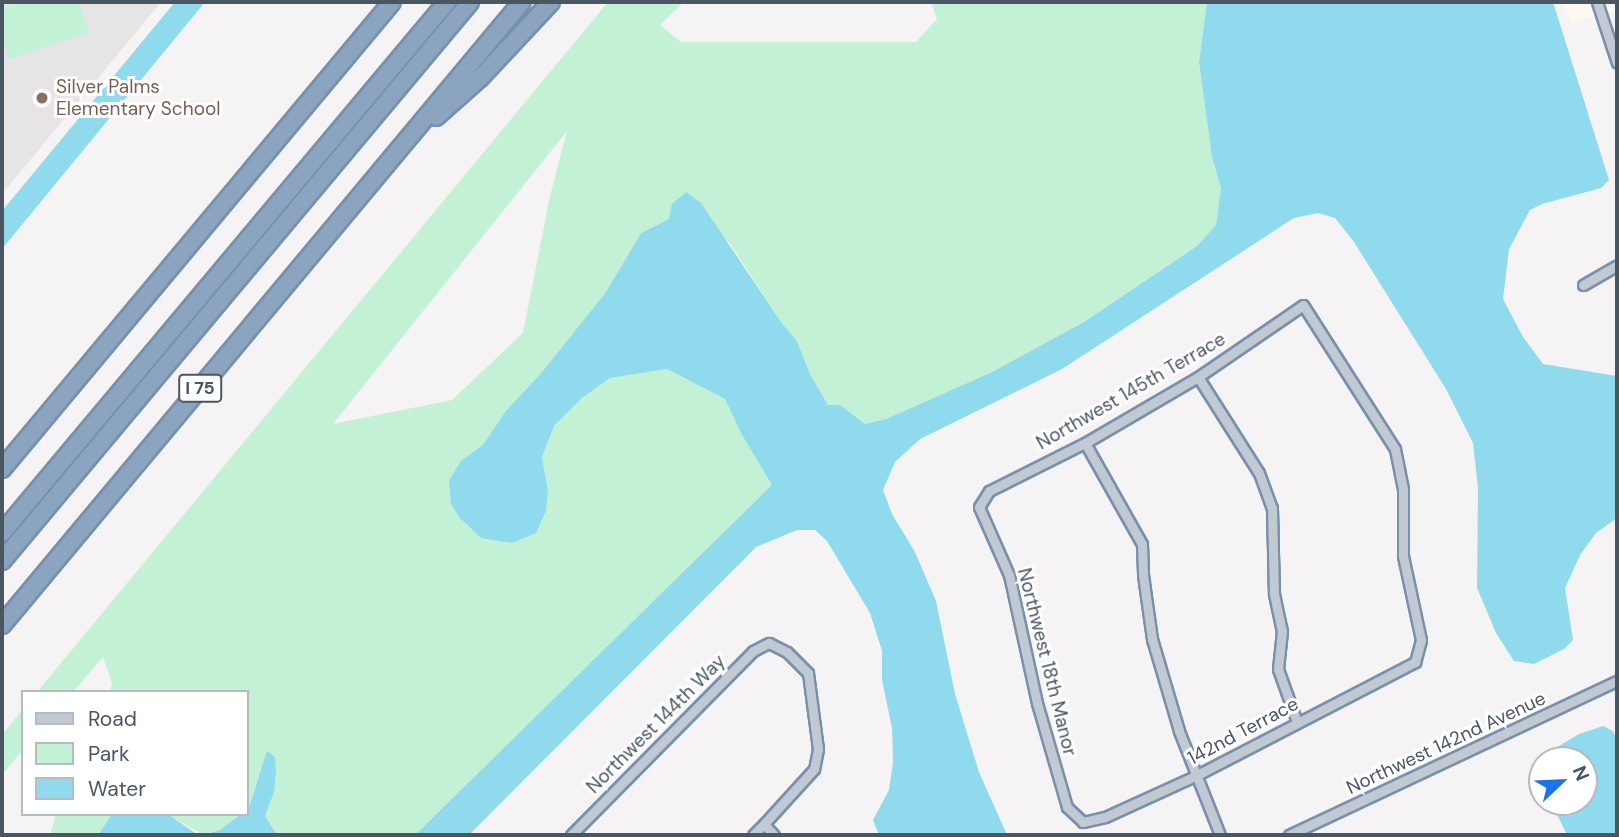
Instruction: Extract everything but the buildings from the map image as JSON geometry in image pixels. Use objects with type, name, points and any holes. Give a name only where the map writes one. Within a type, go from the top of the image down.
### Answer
[{"type":"highway","points":[[2,469],[392,2]]},
{"type":"highway","points":[[2,533],[447,2]]},
{"type":"highway","points":[[2,561],[470,2]]},
{"type":"highway","name":"I 75","points":[[2,625],[522,2]]},
{"type":"highway","points":[[398,151],[480,78],[551,2]]},
{"type":"street","points":[[1597,2],[1617,63]]},
{"type":"street","points":[[1583,285],[1617,265]]},
{"type":"street","name":"Northwest 145th Terrace","points":[[979,507],[989,491],[1085,443],[1198,377],[1304,305],[1395,449],[1403,489],[1403,556],[1421,640],[1415,663]]},
{"type":"street","points":[[1198,377],[1259,472],[1272,509],[1274,594],[1282,631],[1278,669],[1297,722]]},
{"type":"street","points":[[1085,443],[1142,544],[1143,575],[1152,639],[1195,776],[1220,835]]},
{"type":"street","name":"Northwest 18th Manor","points":[[979,507],[1009,575],[1037,704],[1066,807],[1083,822]]},
{"type":"street","name":"Northwest 144th Way","points":[[571,835],[753,652],[769,643],[788,652],[808,673],[818,749],[814,769],[764,824]]},
{"type":"street","name":"142nd Terrace","points":[[1083,822],[1105,817],[1195,776],[1415,663]]},
{"type":"street","name":"Northwest 142nd Avenue","points":[[1289,835],[1617,681]]},
{"type":"street","points":[[753,835],[764,824],[774,835]]},
{"type":"shaded area","name":"Silver Palms Elementary School","points":[[2,2],[161,2],[2,194]]},
{"type":"shaded area","points":[[1563,2],[1617,2],[1617,11],[1571,22]]},
{"type":"green space","points":[[20,2],[79,2],[89,33],[9,59],[2,37],[2,8]]},
{"type":"green space","points":[[608,2],[684,2],[660,25],[681,42],[916,42],[937,19],[931,2],[1207,2],[1199,62],[1212,157],[1221,188],[1216,225],[1197,246],[1084,322],[992,372],[886,419],[865,424],[840,405],[828,405],[810,374],[797,341],[781,322],[729,242],[669,219],[641,233],[606,292],[542,372],[505,412],[483,446],[461,461],[449,480],[546,511],[548,491],[542,457],[554,426],[582,398],[610,378],[667,369],[725,399],[741,433],[773,485],[415,835],[277,835],[265,817],[268,751],[251,807],[248,809],[248,690],[110,690],[112,683],[103,657],[75,690],[39,690]],"holes":[[[567,131],[550,196],[523,333],[452,400],[333,424]]]},
{"type":"green space","points":[[21,711],[21,752],[2,775],[2,735]]},
{"type":"green space","points":[[55,816],[111,816],[98,835],[50,835]]},
{"type":"green space","points":[[171,816],[238,816],[220,830],[203,835]]},
{"type":"water","points":[[175,2],[205,2],[2,249],[2,211]]},
{"type":"water","points":[[1207,2],[1553,2],[1609,180],[1601,188],[1542,204],[1530,210],[1509,249],[1503,299],[1523,337],[1543,364],[1617,376],[1617,518],[1596,533],[1580,555],[1565,588],[1573,640],[1564,649],[1534,664],[1514,661],[1496,633],[1477,588],[1478,488],[1473,443],[1446,389],[1354,242],[1335,218],[1318,213],[1294,218],[1062,369],[920,439],[895,462],[883,490],[892,514],[915,552],[936,601],[955,694],[979,772],[1007,835],[879,835],[873,820],[889,790],[893,762],[892,728],[882,680],[882,651],[870,613],[827,541],[815,530],[797,530],[756,547],[469,835],[415,835],[772,485],[741,433],[725,399],[667,369],[610,378],[582,398],[554,426],[542,457],[548,491],[546,511],[536,533],[512,543],[481,538],[460,518],[451,504],[449,480],[461,461],[483,445],[505,412],[542,372],[606,292],[641,233],[669,219],[672,204],[686,192],[701,203],[781,322],[797,341],[810,374],[828,405],[840,405],[865,424],[886,419],[992,372],[1084,322],[1197,246],[1216,225],[1221,188],[1212,157],[1199,62]]},
{"type":"water","points":[[1603,726],[1613,731],[1617,741],[1617,835],[1567,835],[1558,816],[1598,816],[1598,746],[1559,746],[1579,734]]},
{"type":"water","points":[[267,751],[275,757],[276,771],[274,792],[265,816],[277,835],[203,835],[220,830],[238,816],[248,816]]},
{"type":"water","points":[[111,816],[171,816],[198,835],[98,835]]},
{"type":"place","name":"Silver Palms Elementary School","points":[[42,98]]}]
